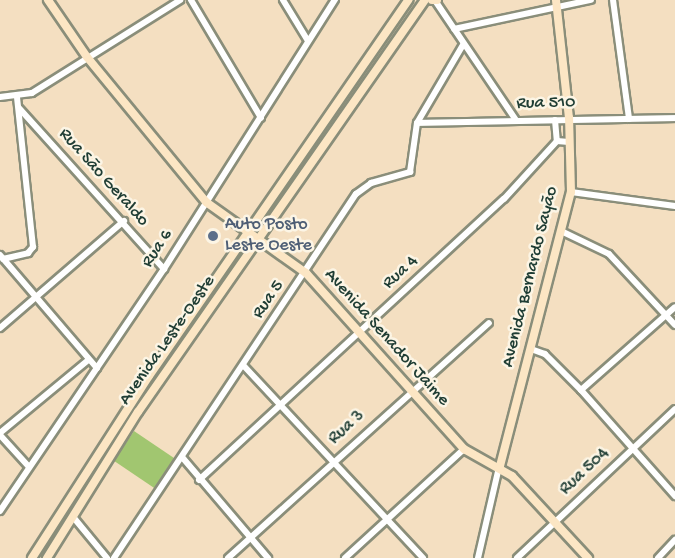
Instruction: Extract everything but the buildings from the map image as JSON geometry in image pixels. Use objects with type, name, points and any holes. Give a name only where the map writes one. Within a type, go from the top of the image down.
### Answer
[{"type":"main road","name":"Avenida Senador Jaime","points":[[48,0],[87,57],[206,202],[259,242],[306,273],[357,334],[465,450],[500,466],[588,558]]},
{"type":"main road","name":"Avenida Leste-Oeste","points":[[32,558],[149,376],[408,0]]},
{"type":"main road","name":"Avenida Leste-Oeste","points":[[47,558],[138,412],[259,242],[425,0]]},
{"type":"main road","name":"Avenida Bernardo Sayão","points":[[500,466],[571,192],[569,118],[557,4]]},
{"type":"street","points":[[0,97],[17,97],[32,93],[180,0]]},
{"type":"street","points":[[191,0],[261,118]]},
{"type":"street","points":[[283,0],[308,41]]},
{"type":"street","name":"Rua 6","points":[[0,511],[164,269],[335,0]]},
{"type":"street","points":[[454,29],[557,4],[591,0]]},
{"type":"street","points":[[612,0],[629,118]]},
{"type":"street","points":[[435,1],[516,120]]},
{"type":"street","name":"Rua 5","points":[[114,558],[356,195],[371,183],[410,172],[417,123],[464,45]]},
{"type":"street","points":[[2,257],[28,253],[33,247],[17,97]]},
{"type":"street","name":"Rua São Geraldo","points":[[19,108],[124,221],[164,269]]},
{"type":"street","name":"Rua 510","points":[[417,123],[569,118],[675,118]]},
{"type":"street","points":[[555,120],[557,141],[569,142]]},
{"type":"street","name":"Rua 4","points":[[199,480],[504,199],[557,141]]},
{"type":"street","points":[[571,192],[675,206]]},
{"type":"street","points":[[0,328],[124,221]]},
{"type":"street","points":[[561,231],[609,254],[675,325]]},
{"type":"street","points":[[2,257],[87,361],[97,368]]},
{"type":"street","points":[[581,390],[675,307]]},
{"type":"street","name":"Rua 3","points":[[228,558],[410,391],[489,323]]},
{"type":"street","points":[[531,349],[545,354],[581,390],[675,496]]},
{"type":"street","points":[[29,467],[0,434],[87,361]]},
{"type":"street","points":[[243,365],[423,558]]},
{"type":"street","name":"Rua 504","points":[[517,558],[675,409]]},
{"type":"street","points":[[345,558],[465,450]]},
{"type":"street","points":[[182,457],[199,480],[268,558]]},
{"type":"street","name":"Avenida Bernardo Sayão","points":[[478,558],[500,466]]},
{"type":"street","points":[[74,518],[106,558]]},
{"type":"street","points":[[658,558],[675,540]]},
{"type":"green space","points":[[134,431],[175,459],[155,489],[114,461]]},
{"type":"place","name":"Auto Posto Leste Oeste","points":[[213,236]]}]
